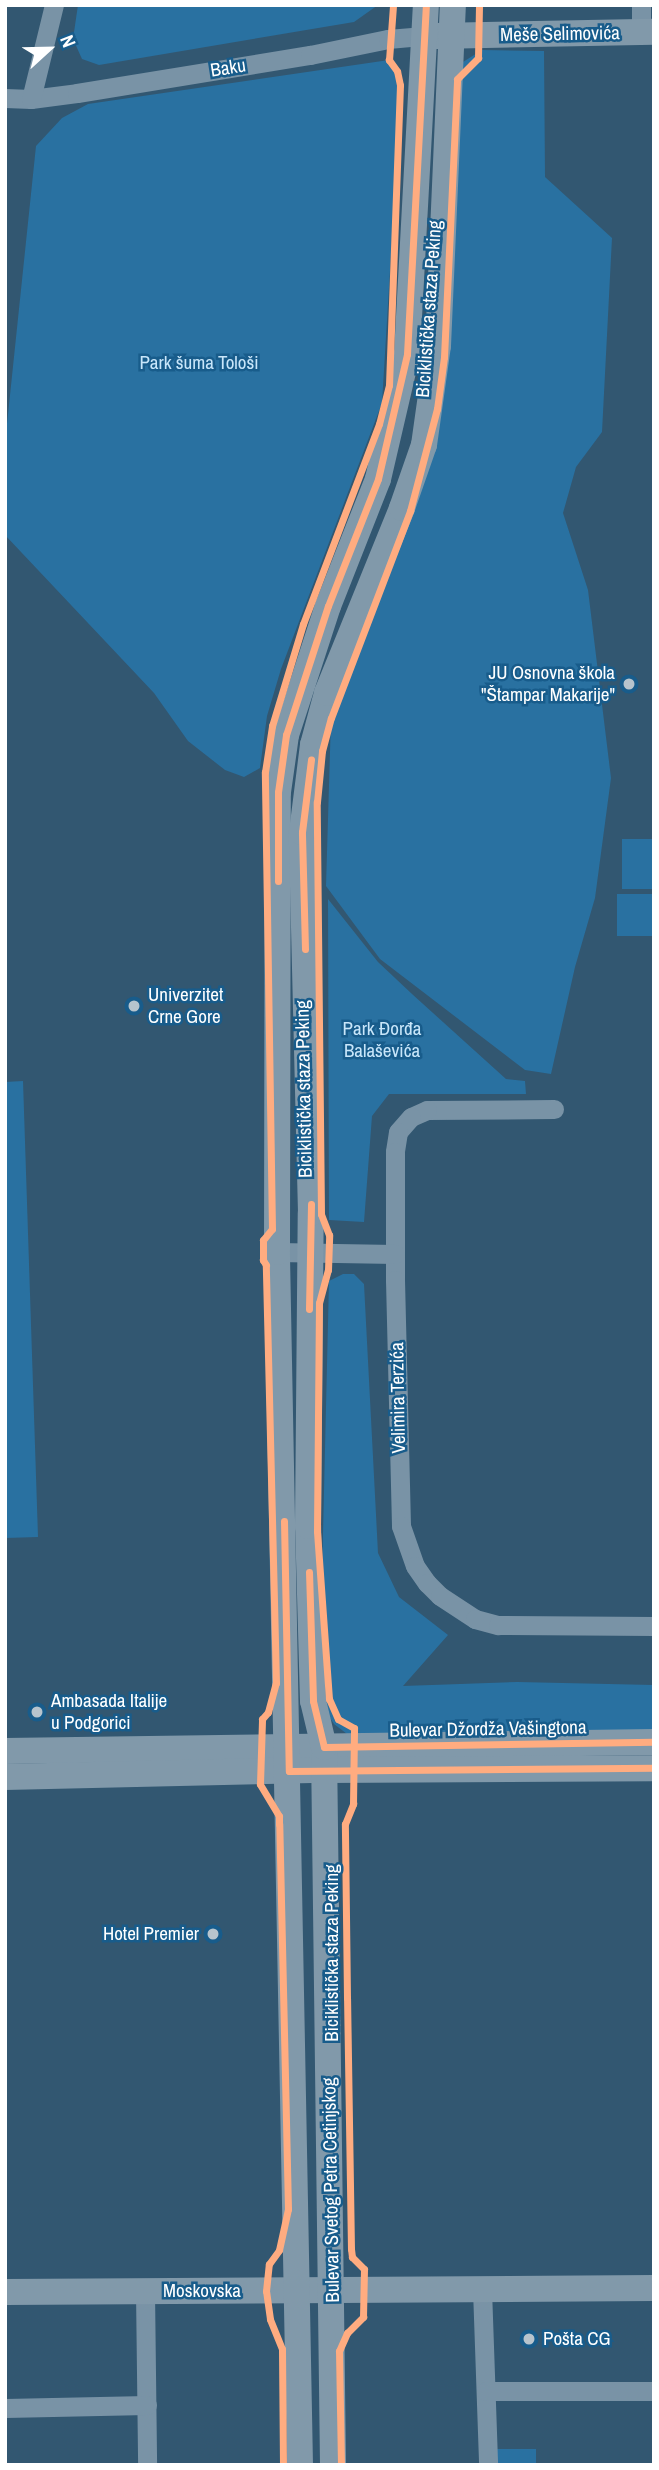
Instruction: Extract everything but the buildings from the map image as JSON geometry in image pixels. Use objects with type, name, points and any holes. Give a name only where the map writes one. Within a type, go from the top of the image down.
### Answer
[{"type":"main road","name":"Bulevar Svetog Petra Cetinjskog","points":[[300,2465],[278,1252],[278,792],[286,735],[328,606],[378,479],[407,354],[426,5]]},
{"type":"main road","name":"Bulevar Svetog Petra Cetinjskog","points":[[334,2465],[324,1759],[313,1706],[310,1626],[310,1252],[302,832],[305,793],[327,693],[402,509],[424,444],[438,346],[453,5]]},
{"type":"main road","name":"Meše Selimovića","points":[[424,36],[647,32]]},
{"type":"main road","name":"Bulevar Džordža Vašingtona","points":[[5,1777],[654,1742]]},
{"type":"main road","name":"Bulevar Džordža Vašingtona","points":[[5,1751],[289,1760]]},
{"type":"main road","name":"Bulevar Džordža Vašingtona","points":[[324,1759],[654,1768]]},
{"type":"main road","name":"Moskovska","points":[[5,2292],[654,2288]]},
{"type":"street","points":[[31,99],[54,5]]},
{"type":"street","points":[[640,5],[647,32]]},
{"type":"street","name":"Baku","points":[[5,98],[31,99],[310,55],[388,38],[424,36]]},
{"type":"street","name":"Velimira Terzića","points":[[554,1109],[428,1110],[411,1116],[398,1132],[395,1152],[395,1254],[401,1526],[415,1566],[440,1596],[475,1619],[498,1625],[654,1626]]},
{"type":"street","points":[[278,1252],[395,1254]]},
{"type":"street","points":[[482,2289],[488,2465]]},
{"type":"street","points":[[145,2291],[147,2465]]},
{"type":"street","points":[[486,2391],[654,2391]]},
{"type":"street","points":[[5,2408],[147,2405]]},
{"type":"green space","points":[[78,5],[378,5],[354,22],[99,65],[82,59],[73,39]]},
{"type":"green space","points":[[482,50],[544,51],[545,177],[612,238],[602,432],[576,467],[563,513],[588,590],[611,778],[595,898],[575,967],[551,1074],[525,1070],[380,959],[326,886],[331,718],[432,432],[455,67]]},
{"type":"green space","name":"Park šuma Tološi","points":[[389,60],[395,62],[401,89],[382,403],[281,669],[267,716],[260,768],[244,777],[225,770],[188,741],[154,693],[5,535],[5,443],[36,146],[62,118],[88,104]]},
{"type":"green space","points":[[622,839],[654,839],[654,889],[622,889]]},
{"type":"green space","points":[[617,894],[654,894],[654,936],[617,936]]},
{"type":"green space","name":"Park Đorđa Balaševića","points":[[328,899],[378,962],[412,994],[506,1079],[525,1081],[526,1094],[389,1094],[372,1116],[364,1222],[329,1220]]},
{"type":"green space","points":[[23,1081],[38,1537],[5,1538],[5,1082]]},
{"type":"green space","points":[[343,1274],[354,1274],[364,1284],[378,1553],[399,1597],[448,1635],[403,1686],[517,1682],[654,1685],[654,1733],[351,1737],[334,1724],[319,1701],[329,1281]]},
{"type":"green space","points":[[496,2449],[536,2449],[536,2465],[496,2465]]},
{"type":"cycle path","points":[[283,2465],[282,2349],[270,2319],[266,2291],[269,2264],[279,2250],[288,2209],[279,1816],[260,1784],[262,1719],[268,1712],[276,1683],[266,1265],[263,1260],[263,1240],[272,1229],[265,772],[272,726],[303,624],[379,424],[389,385],[400,85],[397,71],[389,60],[393,5]]},
{"type":"cycle path","name":"Biciklistička staza Peking","points":[[278,881],[278,792],[286,735],[328,606],[378,479],[407,354],[426,5]]},
{"type":"cycle path","name":"Biciklistička staza Peking","points":[[341,2465],[339,2351],[347,2333],[363,2317],[364,2269],[352,2257],[351,2249],[345,1824],[353,1804],[354,1728],[338,1719],[329,1699],[317,1531],[319,1303],[328,1270],[329,1235],[321,1214],[317,802],[322,751],[331,718],[410,511],[437,409],[444,357],[457,79],[478,58],[479,5]]},
{"type":"cycle path","points":[[305,949],[302,832],[311,760]]},
{"type":"cycle path","points":[[309,1309],[311,1204]]},
{"type":"cycle path","points":[[284,1521],[289,1771],[654,1768]]},
{"type":"cycle path","points":[[309,1572],[313,1701],[324,1747],[654,1742]]},
{"type":"place","name":"JU Osnovna škola \"Štampar Makarije\"","points":[[629,684]]},
{"type":"place","name":"Univerzitet Crne Gore","points":[[134,1006]]},
{"type":"place","name":"Ambasada Italije u Podgorici","points":[[37,1712]]},
{"type":"place","name":"Hotel Premier","points":[[213,1934]]},
{"type":"place","name":"Pošta CG","points":[[529,2339]]}]
